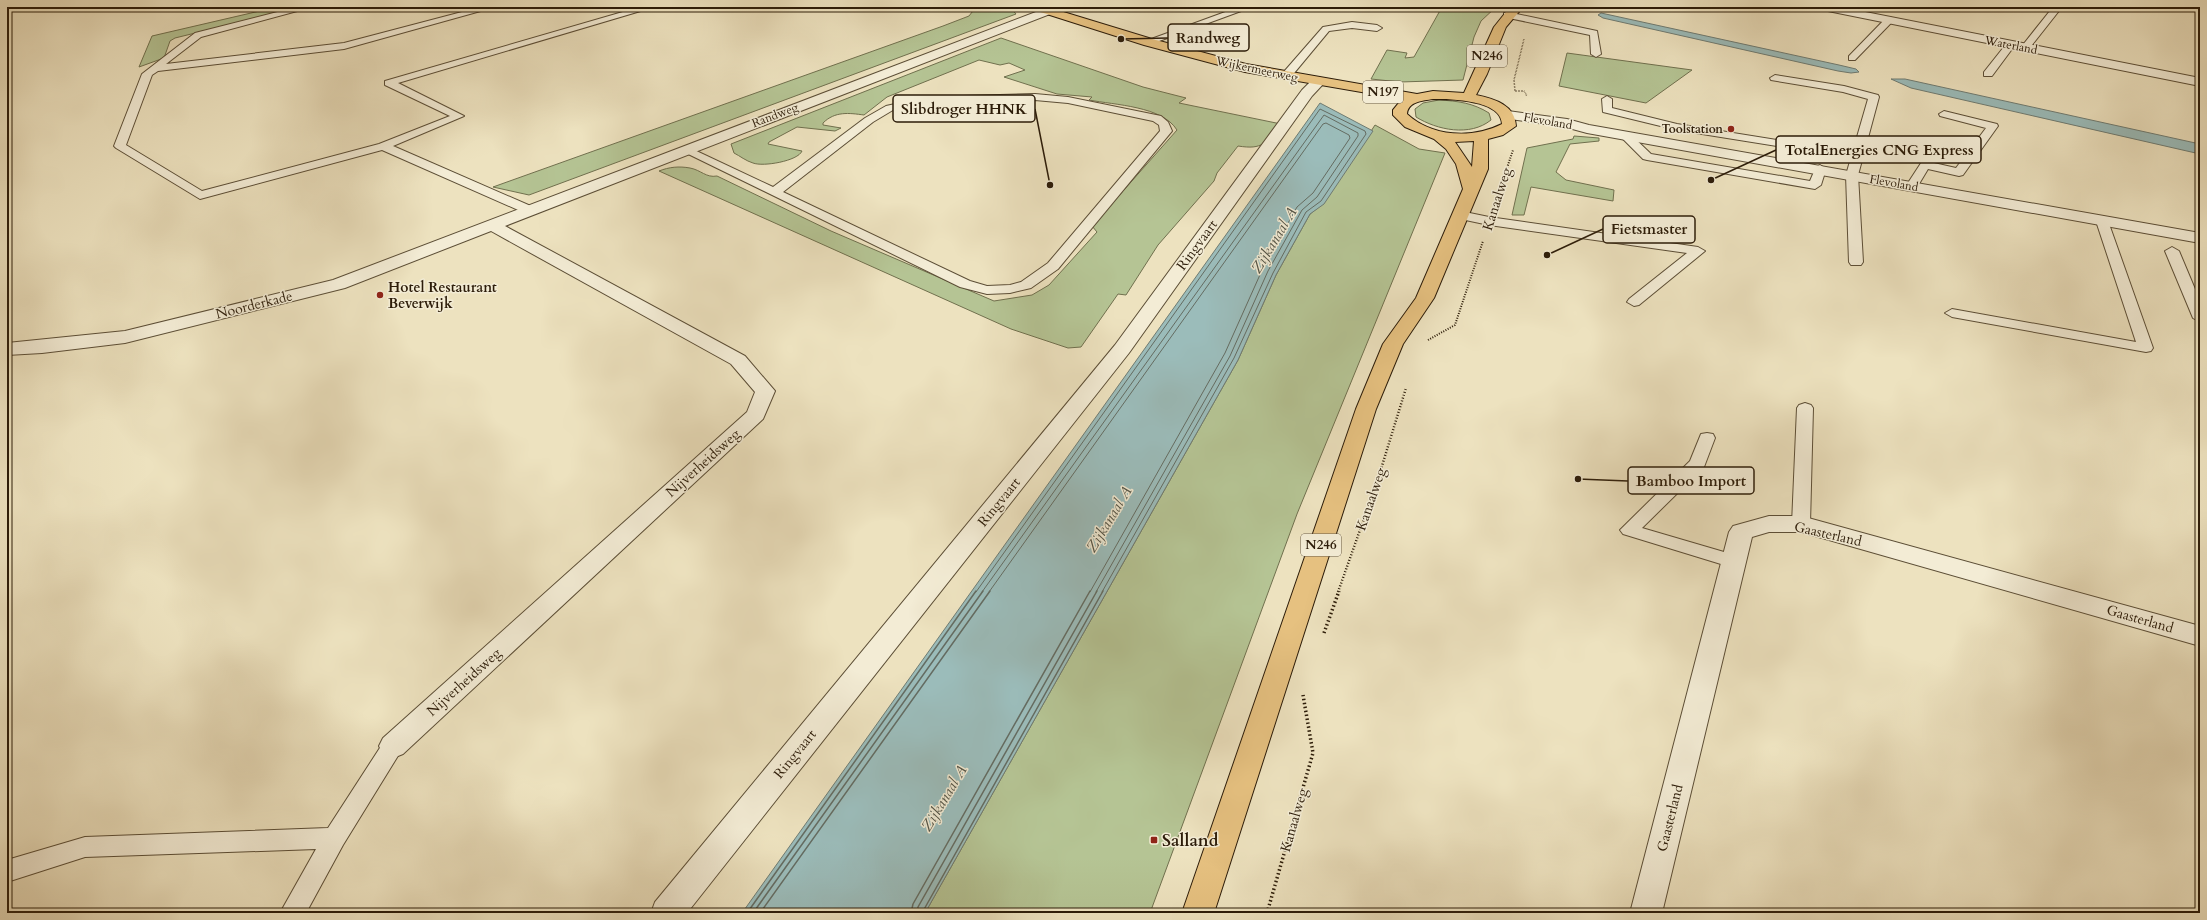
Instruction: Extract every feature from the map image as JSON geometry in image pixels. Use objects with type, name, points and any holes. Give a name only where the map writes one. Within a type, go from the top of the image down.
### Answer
[{"type":"main road","name":"N246","points":[[1468,97],[1477,82],[1497,30],[1507,15],[1517,7]]},
{"type":"main road","name":"Wijkermeerweg","points":[[1047,8],[1148,42],[1244,68],[1418,98]]},
{"type":"main road","name":"Wijkermeerweg","points":[[1319,81],[1380,101],[1399,110]]},
{"type":"main road","points":[[1450,95],[1468,97],[1493,104],[1509,120],[1499,133],[1480,137],[1437,134],[1412,126],[1400,115],[1399,110],[1402,105],[1418,98],[1450,95]]},
{"type":"main road","name":"Kanaalweg","points":[[1437,134],[1450,144],[1461,157],[1468,169],[1472,189]]},
{"type":"main road","name":"Kanaalweg","points":[[1198,913],[1366,409],[1393,344],[1425,298],[1472,189],[1480,169],[1480,137]]},
{"type":"street","name":"Waterland","points":[[1823,7],[2200,82]]},
{"type":"street","name":"Randweg","points":[[492,225],[1047,8]]},
{"type":"street","name":"Ringvaart","points":[[667,913],[1122,349],[1306,93],[1319,81]]},
{"type":"street","name":"Flevoland","points":[[1509,120],[1538,128],[1587,129]]},
{"type":"street","name":"Flevoland","points":[[1509,120],[1567,123],[1587,129],[1667,142],[2200,238]]},
{"type":"street","name":"Noorderkade","points":[[7,349],[42,347],[125,337],[339,284],[492,225]]},
{"type":"street","name":"Nijverheidsweg","points":[[393,746],[756,415],[765,391],[738,360],[492,225]]},
{"type":"street","name":"Gaasterland","points":[[1646,913],[1741,532],[1769,524],[1801,524],[2200,636]]},
{"type":"lane","points":[[308,7],[198,35],[147,74],[120,146],[200,195],[383,146],[459,116],[390,83],[650,7]]},
{"type":"lane","points":[[154,68],[344,46],[491,7]]},
{"type":"lane","points":[[1148,42],[1248,7]]},
{"type":"lane","points":[[1876,18],[1888,7]]},
{"type":"lane","points":[[2025,48],[2058,7]]},
{"type":"lane","points":[[1507,15],[1594,33],[1596,54]]},
{"type":"lane","points":[[1852,58],[1888,20]]},
{"type":"lane","points":[[1286,76],[1326,29],[1352,25],[1377,28]]},
{"type":"lane","points":[[1988,74],[2010,45]]},
{"type":"lane","points":[[1775,78],[1844,89],[1874,97],[1852,175],[1856,262]]},
{"type":"lane","points":[[686,150],[965,284],[987,290],[1010,289],[1026,285],[1053,266],[1166,131],[1164,124],[1157,118],[1068,100],[998,97],[927,100],[890,108],[869,120],[775,192]]},
{"type":"lane","points":[[1607,99],[1607,110],[1677,127],[1796,146]]},
{"type":"lane","points":[[1912,186],[1925,165],[1959,172],[1993,126],[1944,114]]},
{"type":"lane","points":[[1667,142],[1677,127]]},
{"type":"lane","points":[[1625,135],[1647,157],[1814,186],[1820,170]]},
{"type":"lane","points":[[1728,153],[1732,136]]},
{"type":"lane","points":[[1784,144],[1784,163]]},
{"type":"lane","points":[[383,146],[529,210]]},
{"type":"lane","points":[[1460,216],[1698,251],[1634,302]]},
{"type":"lane","points":[[1952,313],[2146,348],[2102,221]]},
{"type":"lane","points":[[2172,251],[2200,318]]},
{"type":"lane","points":[[1801,524],[1805,408]]},
{"type":"lane","points":[[1707,438],[1698,463],[1629,530],[1734,562]]},
{"type":"lane","points":[[293,913],[335,838],[393,746]]},
{"type":"lane","points":[[7,871],[86,847],[335,838]]},
{"type":"path","points":[[1516,96],[1514,80],[1516,66],[1526,34],[1532,21]]},
{"type":"path","name":"Kanaalweg","points":[[1506,171],[1516,144],[1534,137],[1538,134],[1538,128]]},
{"type":"path","name":"Kanaalweg","points":[[1425,341],[1455,326],[1489,221]]},
{"type":"path","name":"Kanaalweg","points":[[1324,636],[1377,482],[1407,383]]},
{"type":"path","name":"Kanaalweg","points":[[1267,913],[1313,753],[1303,695],[1306,687]]},
{"type":"green space","points":[[277,7],[301,7],[175,38],[170,41],[164,58],[139,67],[152,36]]},
{"type":"green space","points":[[976,7],[1010,7],[1016,14],[529,195],[493,187],[943,26],[969,16]]},
{"type":"green space","points":[[1442,7],[1496,7],[1481,21],[1474,37],[1463,80],[1400,82],[1371,79],[1387,50],[1407,53],[1405,58],[1414,57]]},
{"type":"green space","points":[[1001,38],[1143,87],[1186,98],[1179,103],[1281,124],[1263,144],[1253,147],[1238,146],[1217,173],[1214,181],[1158,245],[1126,295],[1118,294],[1081,347],[1068,348],[1011,329],[659,171],[674,167],[686,167],[710,176],[717,176],[831,231],[994,301],[1032,295],[1049,285],[1097,232],[1092,226],[1177,130],[1170,122],[1149,111],[1124,105],[1089,100],[1092,97],[1057,94],[1004,77],[1025,70],[1009,63],[1000,65],[979,60],[887,97],[864,115],[848,113],[832,116],[823,123],[823,125],[841,128],[835,131],[797,127],[769,142],[768,144],[802,151],[794,158],[772,164],[753,163],[734,153],[731,144]]},
{"type":"green space","points":[[1567,53],[1692,70],[1646,103],[1559,86]]},
{"type":"green space","points":[[1439,100],[1459,102],[1477,107],[1489,113],[1491,120],[1473,129],[1454,130],[1424,122],[1416,117],[1415,109],[1423,103]]},
{"type":"green space","points":[[1375,125],[1419,149],[1445,153],[1297,514],[1150,913],[925,913],[1238,360],[1276,275],[1310,214],[1324,203]]},
{"type":"green space","points":[[1574,136],[1599,138],[1599,141],[1570,144],[1556,172],[1566,180],[1614,190],[1613,201],[1531,187],[1524,215],[1512,215],[1527,148],[1573,139]]},
{"type":"water","points":[[1601,13],[1839,65],[1856,69],[1859,72],[1851,73],[1838,71],[1603,18],[1598,15]]},
{"type":"water","points":[[1891,79],[1905,79],[2200,144],[2200,154],[1911,88]]},
{"type":"water","name":"Zijkanaal A","points":[[1320,103],[1373,131],[1324,204],[1310,214],[1276,275],[1238,360],[925,913],[742,913]]},
{"type":"place","name":"Randweg","points":[[1121,39]]},
{"type":"place","name":"Toolstation","points":[[1731,129]]},
{"type":"place","name":"TotalEnergies CNG Express","points":[[1711,180]]},
{"type":"place","name":"Slibdroger HHNK","points":[[1050,185]]},
{"type":"place","name":"Fietsmaster","points":[[1547,255]]},
{"type":"place","name":"Hotel Restaurant Beverwijk","points":[[380,295]]},
{"type":"place","name":"Bamboo Import","points":[[1578,479]]},
{"type":"place","name":"Salland","points":[[1154,840]]}]
